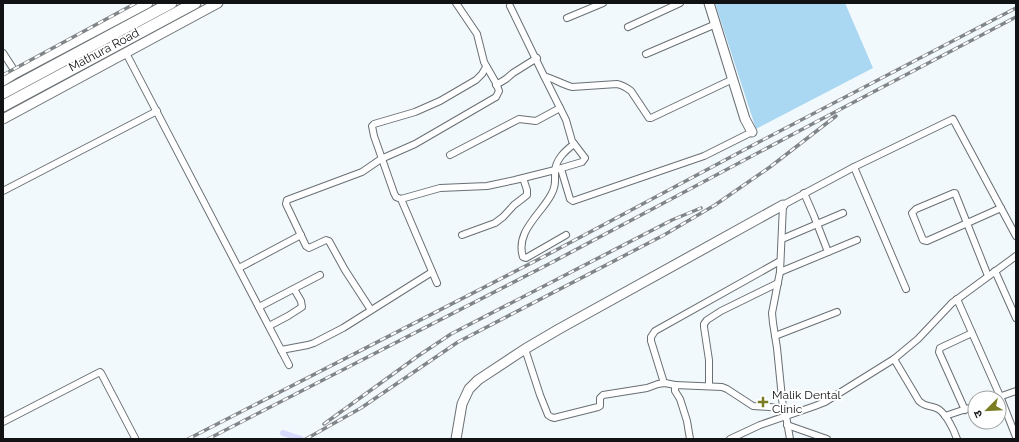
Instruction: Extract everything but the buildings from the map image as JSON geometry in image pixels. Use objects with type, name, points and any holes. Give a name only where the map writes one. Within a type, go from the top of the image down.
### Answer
[{"type":"highway","points":[[3,85],[55,65],[171,3]]},
{"type":"highway","points":[[3,106],[195,3]]},
{"type":"highway","name":"Mathura Road","points":[[3,93],[55,65]]},
{"type":"street","name":"Mathura Road","points":[[3,81],[148,3]]},
{"type":"street","name":"Mathura Road","points":[[3,120],[218,3]]},
{"type":"street","points":[[371,310],[345,270],[329,241],[326,240],[309,248],[306,246],[286,204],[287,200],[362,172],[381,159],[415,144],[496,97],[499,91],[482,57],[477,34],[456,3]]},
{"type":"street","points":[[567,18],[603,3]]},
{"type":"street","points":[[628,27],[680,3]]},
{"type":"street","points":[[558,169],[570,199],[573,201],[704,156],[752,132],[745,119],[709,3]]},
{"type":"street","points":[[401,199],[440,188],[487,186],[558,169],[580,163],[584,160],[584,156],[574,144],[570,136],[566,120],[544,76],[537,58],[510,6]]},
{"type":"street","points":[[646,54],[716,24]]},
{"type":"street","points":[[3,53],[16,73]]},
{"type":"street","points":[[126,53],[289,365]]},
{"type":"street","points":[[496,85],[506,80],[516,71],[537,58]]},
{"type":"street","points":[[437,282],[401,199],[396,197],[394,193],[381,159],[372,126],[374,124],[415,112],[440,101],[476,80],[482,74],[486,66]]},
{"type":"street","points":[[544,76],[556,79],[572,87],[621,85],[632,92],[647,116],[650,118],[733,79]]},
{"type":"street","points":[[450,155],[518,120],[536,121],[560,108]]},
{"type":"street","points":[[3,191],[157,111]]},
{"type":"street","points":[[456,439],[462,404],[470,389],[478,380],[525,349],[854,166],[953,119],[1016,236]]},
{"type":"street","points":[[566,235],[526,258],[523,257],[521,247],[525,231],[551,195],[556,181],[561,155],[574,144]]},
{"type":"street","points":[[854,166],[906,289]]},
{"type":"street","points":[[462,235],[489,226],[503,217],[527,194],[523,178]]},
{"type":"street","points":[[804,193],[828,252]]},
{"type":"street","points":[[988,276],[968,224],[956,194],[954,193],[916,209],[912,214],[923,240],[925,241],[968,224],[1002,208]]},
{"type":"street","points":[[783,205],[780,272],[772,313],[783,408],[790,439]]},
{"type":"street","points":[[782,239],[843,213]]},
{"type":"street","points":[[239,268],[301,235]]},
{"type":"street","points":[[780,272],[857,240]]},
{"type":"street","points":[[730,439],[760,425],[825,402],[894,359],[918,339],[952,303],[1016,256]]},
{"type":"street","points":[[664,383],[651,341],[651,337],[655,331],[780,261]]},
{"type":"street","points":[[995,271],[1016,318]]},
{"type":"street","points":[[281,350],[314,344],[343,328],[432,272]]},
{"type":"street","points":[[259,307],[320,276]]},
{"type":"street","points":[[708,386],[709,360],[704,327],[705,322],[721,311],[778,283]]},
{"type":"street","points":[[269,326],[302,307],[301,301],[294,289]]},
{"type":"street","points":[[957,300],[995,390]]},
{"type":"street","points":[[775,336],[837,312]]},
{"type":"street","points":[[945,416],[965,410],[939,350],[940,348],[972,333]]},
{"type":"street","points":[[525,349],[548,415],[554,418],[598,408],[600,406],[600,398],[603,395],[647,388],[664,383],[725,388],[750,405],[756,407],[783,408]]},
{"type":"street","points":[[894,359],[919,401],[923,405],[938,409],[945,416],[957,439]]},
{"type":"street","points":[[3,422],[100,372],[135,438]]},
{"type":"street","points":[[675,384],[675,390],[680,399],[687,421],[690,439]]},
{"type":"street","points":[[1007,417],[1016,437]]},
{"type":"street","points":[[787,425],[827,439]]},
{"type":"shaded area","points":[[715,3],[845,3],[873,68],[756,129]]},
{"type":"waterway","points":[[283,433],[301,439]]},
{"type":"railway","points":[[3,75],[136,3]]},
{"type":"railway","points":[[188,439],[543,257],[1016,8]]},
{"type":"railway","points":[[208,439],[547,265],[1016,17]]},
{"type":"railway","points":[[306,439],[361,408],[458,342],[664,235],[715,205],[770,167],[836,116]]},
{"type":"railway","points":[[324,424],[451,334],[672,220],[701,208]]},
{"type":"place","name":"Malik Dental Clinic","points":[[763,402]]}]
